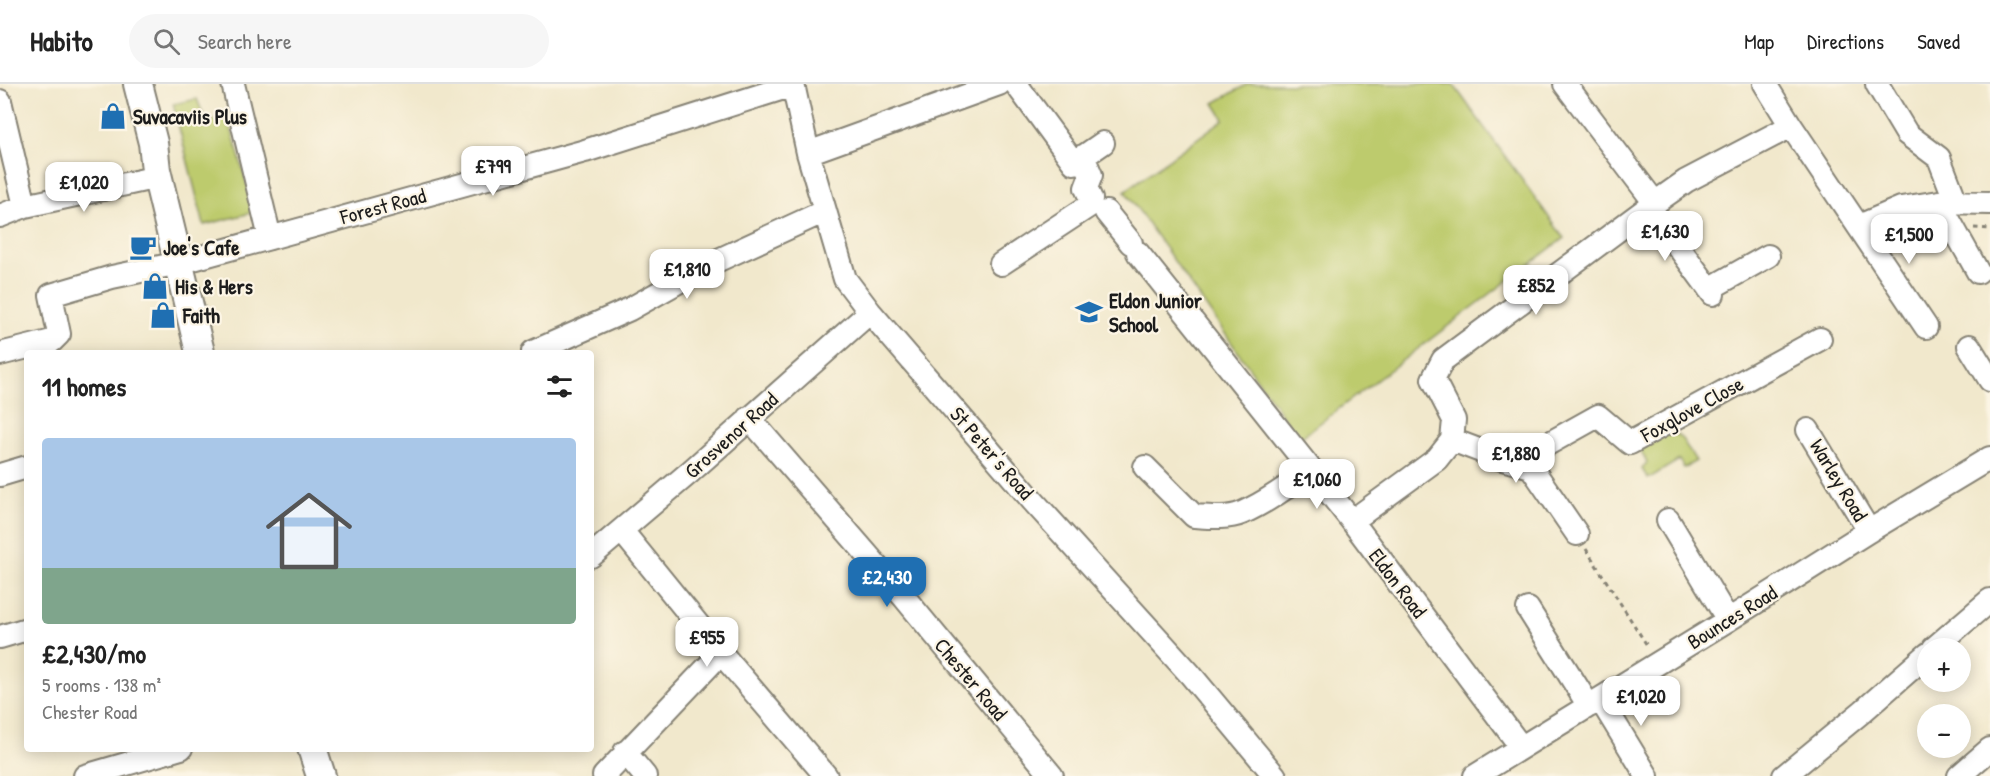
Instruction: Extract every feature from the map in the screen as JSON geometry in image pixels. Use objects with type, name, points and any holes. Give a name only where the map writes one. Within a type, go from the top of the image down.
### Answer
[{"type":"main road","points":[[138,84],[200,350]]},
{"type":"main road","points":[[313,752],[321,776]]},
{"type":"street","points":[[233,84],[270,238]]},
{"type":"street","name":"Forest Road","points":[[0,354],[52,340],[59,334],[51,295],[112,277],[179,263],[585,151],[793,84]]},
{"type":"street","name":"St Peter's Road","points":[[793,84],[808,153],[845,279],[870,312],[1033,501],[1190,674],[1275,776]]},
{"type":"street","points":[[808,153],[999,84]]},
{"type":"street","points":[[1016,84],[1074,163],[1102,143]]},
{"type":"street","points":[[1565,84],[1711,292],[1768,256]]},
{"type":"street","points":[[1764,84],[1926,327]]},
{"type":"street","points":[[1878,84],[1907,134],[1939,158],[1948,202],[1978,272]]},
{"type":"street","points":[[0,101],[25,206]]},
{"type":"street","points":[[1352,521],[1437,459],[1452,440],[1454,420],[1433,379],[1443,360],[1686,181],[1791,126]]},
{"type":"street","points":[[1001,264],[1089,206],[1091,199],[1086,189],[1091,175],[1083,156]]},
{"type":"street","points":[[0,216],[25,206],[158,177]]},
{"type":"street","points":[[1859,226],[1901,208],[1948,202],[1990,203]]},
{"type":"street","points":[[538,350],[630,309],[712,263],[825,211]]},
{"type":"street","name":"Eldon Road","points":[[1106,212],[1352,521],[1521,747]]},
{"type":"street","name":"Grosvenor Road","points":[[594,554],[870,312]]},
{"type":"street","name":"Foxglove Close","points":[[1502,459],[1546,445],[1598,417],[1630,443],[1820,339]]},
{"type":"street","points":[[1969,346],[1990,380]]},
{"type":"street","name":"Chester Road","points":[[749,418],[903,596],[1052,776]]},
{"type":"street","name":"Warley Road","points":[[1808,430],[1869,531]]},
{"type":"street","points":[[1452,440],[1502,459],[1531,467],[1577,534]]},
{"type":"street","name":"Bounces Road","points":[[1475,776],[1990,458]]},
{"type":"street","points":[[1145,467],[1194,516],[1217,517],[1241,514],[1293,484],[1310,469]]},
{"type":"street","points":[[0,475],[24,468]]},
{"type":"street","points":[[1668,520],[1728,620]]},
{"type":"street","points":[[622,531],[721,653],[826,776]]},
{"type":"street","points":[[1946,638],[1990,600]]},
{"type":"street","points":[[1528,609],[1647,776]]},
{"type":"street","points":[[0,637],[24,630]]},
{"type":"street","points":[[604,776],[721,653]]},
{"type":"street","points":[[1784,776],[1917,664]]},
{"type":"street","points":[[1959,776],[1990,749]]},
{"type":"street","points":[[85,776],[167,752]]},
{"type":"street","points":[[625,752],[645,776]]},
{"type":"path","points":[[1577,534],[1658,663]]},
{"type":"green space","points":[[1248,84],[1453,84],[1564,238],[1299,439],[1125,191],[1224,119],[1214,103]]},
{"type":"green space","points":[[197,99],[206,122],[228,117],[255,212],[204,225],[173,104]]},
{"type":"green space","points":[[1667,427],[1682,439],[1696,461],[1684,468],[1679,460],[1648,479],[1642,469],[1647,462],[1640,446]]},
{"type":"place","name":"Suvacaviis Plus","points":[[113,116]]},
{"type":"place","name":"Joe's Cafe","points":[[143,247]]},
{"type":"place","name":"His & Hers","points":[[155,286]]},
{"type":"place","name":"Eldon Junior School","points":[[1089,312]]},
{"type":"place","name":"Faith","points":[[163,315]]}]
